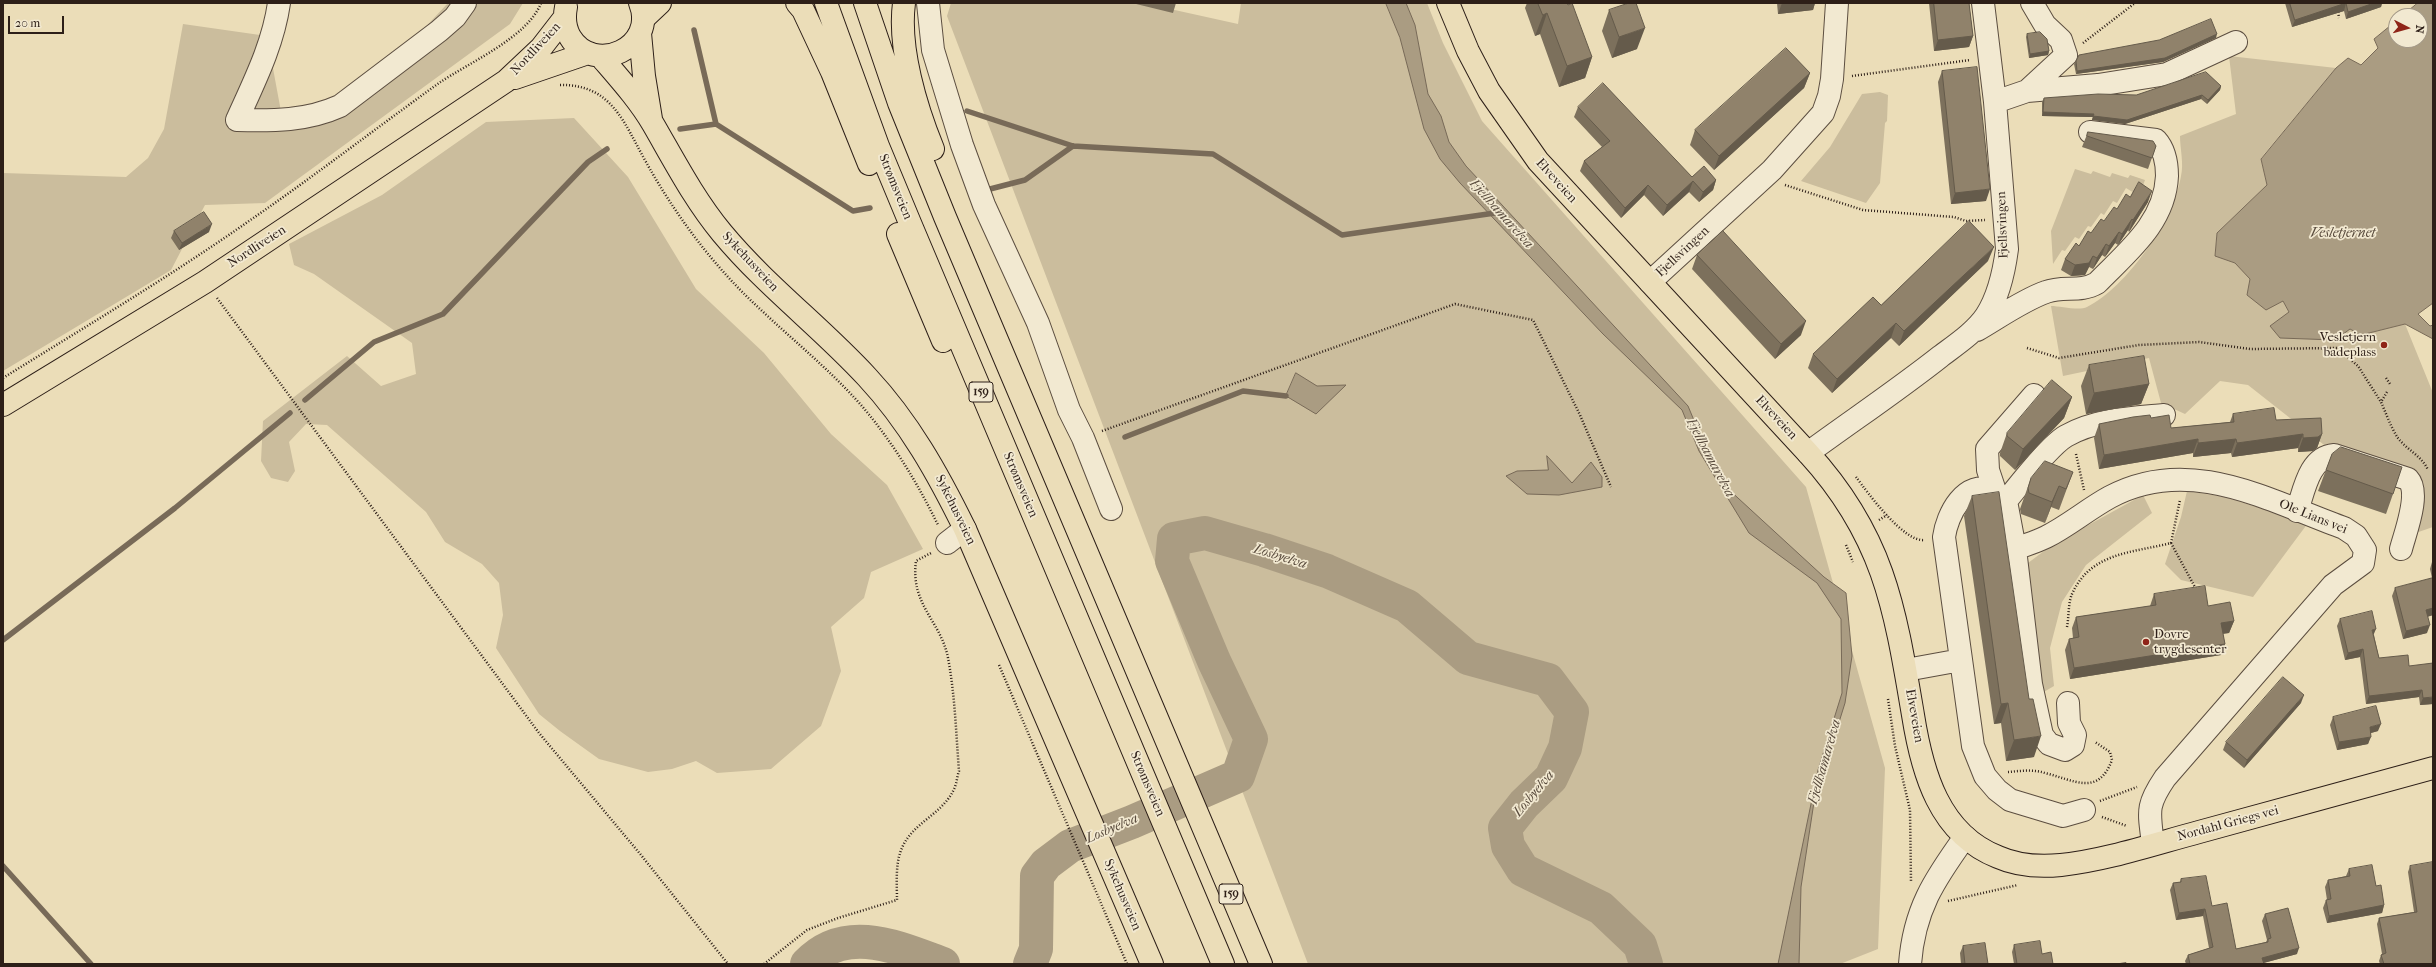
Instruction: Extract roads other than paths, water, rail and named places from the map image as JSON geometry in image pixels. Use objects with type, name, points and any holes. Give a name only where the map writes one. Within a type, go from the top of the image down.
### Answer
[{"type":"main road","name":"Nordliveien","points":[[506,81],[594,55],[611,56],[628,48],[641,18],[660,3]]},
{"type":"main road","points":[[797,3],[803,10],[832,72],[918,283],[1009,494],[1100,673]]},
{"type":"main road","name":"Strømsveien","points":[[826,3],[884,160],[1223,964]]},
{"type":"main road","name":"159","points":[[865,3],[899,103],[919,153],[1260,964]]},
{"type":"main road","points":[[904,3],[904,41],[913,86],[926,131],[961,216],[1088,553]]},
{"type":"main road","name":"Elveveien","points":[[1448,3],[1479,72],[1512,128],[1551,176],[1808,453],[1846,499],[1874,552],[1895,612],[1920,752],[1931,788],[1946,817],[1965,837],[2022,874]]},
{"type":"main road","name":"Nordliveien","points":[[3,405],[204,282],[506,81],[541,48],[566,10]]},
{"type":"main road","name":"Sykehusveien","points":[[566,10],[568,35],[573,42],[594,55],[652,123],[682,178],[723,234],[766,281],[867,376],[897,412],[938,476],[965,529],[1152,964]]},
{"type":"main road","name":"Sykehusveien","points":[[641,18],[644,76],[652,123]]},
{"type":"main road","name":"Nordahl Griegs vei","points":[[2022,874],[2153,844],[2433,768]]},
{"type":"street","points":[[279,3],[275,27],[264,59],[237,120],[305,118],[340,106],[439,31],[455,17],[466,3]]},
{"type":"street","points":[[928,3],[933,50],[962,144],[984,204],[1038,322],[1069,410],[1083,438],[1111,510]]},
{"type":"street","name":"Fjellsvingen","points":[[1650,282],[1772,170],[1823,114],[1830,96],[1837,3]]},
{"type":"street","name":"Fjellsvingen","points":[[1808,453],[1922,372],[1969,334],[1986,316],[2000,286],[2006,249],[1995,102],[1983,3]]},
{"type":"street","points":[[2027,91],[2066,55],[2061,40],[2045,25],[2032,3]]},
{"type":"street","points":[[1995,102],[2027,91],[2098,85],[2167,74],[2236,42]]},
{"type":"street","points":[[1969,334],[2046,292],[2062,288],[2087,289],[2097,283],[2151,226],[2161,208],[2166,190],[2167,169],[2163,148],[2156,140],[2090,132]]},
{"type":"street","points":[[2034,395],[1987,449],[1988,470],[2000,496],[2015,549],[2031,684],[2042,735],[2049,744],[2065,750],[2073,744],[2075,735],[2069,723],[2068,703]]},
{"type":"street","points":[[2000,496],[2031,471],[2065,437],[2071,434],[2093,424],[2164,415]]},
{"type":"street","points":[[2297,511],[2316,462],[2328,455],[2334,455],[2408,479],[2413,491],[2400,549]]},
{"type":"street","name":"Ole Lians vei","points":[[2015,549],[2045,537],[2090,509],[2129,489],[2148,483],[2184,478],[2207,480],[2239,488],[2344,528],[2356,536],[2365,550],[2363,563],[2334,585],[2165,778],[2153,796],[2149,811],[2153,844]]},
{"type":"street","points":[[2000,496],[1984,489],[1971,491],[1962,498],[1949,514],[1944,537],[1973,746],[1985,776],[1997,790],[2010,800],[2026,807],[2063,816],[2084,810]]},
{"type":"street","points":[[946,543],[965,529]]},
{"type":"street","points":[[1906,670],[1961,660]]},
{"type":"street","points":[[1910,964],[1917,896],[1937,877],[1965,837]]},
{"type":"water","name":"Fjellhamarelva","points":[[1386,3],[1406,3],[1415,25],[1428,94],[1441,116],[1449,142],[1466,166],[1688,406],[1703,442],[1726,487],[1824,577],[1846,593],[1852,656],[1845,703],[1814,802],[1801,887],[1799,964],[1778,964],[1818,770],[1842,693],[1841,619],[1817,583],[1749,533],[1699,451],[1682,410],[1603,334],[1460,183],[1440,159],[1424,129],[1400,38]]},
{"type":"water","name":"Vesletjernet","points":[[2418,3],[2433,3],[2433,303],[2418,314],[2430,326],[2433,325],[2433,339],[2405,324],[2361,335],[2350,329],[2335,340],[2280,338],[2270,326],[2289,312],[2283,301],[2266,310],[2247,295],[2250,279],[2235,263],[2215,256],[2217,233],[2267,185],[2261,159],[2336,68],[2348,58],[2361,65],[2378,48],[2374,39],[2388,28],[2388,48],[2428,48],[2428,8],[2412,8]]},
{"type":"water","points":[[1296,373],[1317,386],[1346,385],[1316,414],[1286,396]]},
{"type":"water","points":[[1547,456],[1572,483],[1591,462],[1602,477],[1602,487],[1559,495],[1527,494],[1506,476],[1517,471],[1548,470]]},
{"type":"waterway","points":[[694,30],[716,124],[853,211],[870,208]]},
{"type":"waterway","points":[[967,111],[1073,146],[1213,154],[1342,235],[1495,213]]},
{"type":"waterway","points":[[680,129],[716,124]]},
{"type":"waterway","points":[[990,189],[1025,180],[1073,146]]},
{"type":"waterway","points":[[305,400],[374,342],[443,314],[588,162],[607,149]]},
{"type":"waterway","points":[[1125,437],[1243,391],[1286,396]]},
{"type":"waterway","points":[[3,640],[175,508],[290,413]]},
{"type":"waterway","name":"Losbyelva","points":[[1030,964],[1036,949],[1037,876],[1046,864],[1070,846],[1132,822],[1238,776],[1251,739],[1214,661],[1172,561],[1174,539],[1205,533],[1264,550],[1327,571],[1407,606],[1468,658],[1548,680],[1572,712],[1565,748],[1551,778],[1524,804],[1505,828],[1508,846],[1523,870],[1601,908],[1640,945],[1646,964]]},
{"type":"waterway","points":[[3,866],[91,964]]},
{"type":"waterway","name":"Losbyelva","points":[[807,964],[822,952],[839,944],[856,942],[891,946],[943,964]]},
{"type":"place","name":"Vesletjern badeplass","points":[[2384,345]]},
{"type":"place","name":"Dovre trygdesenter","points":[[2146,642]]}]
